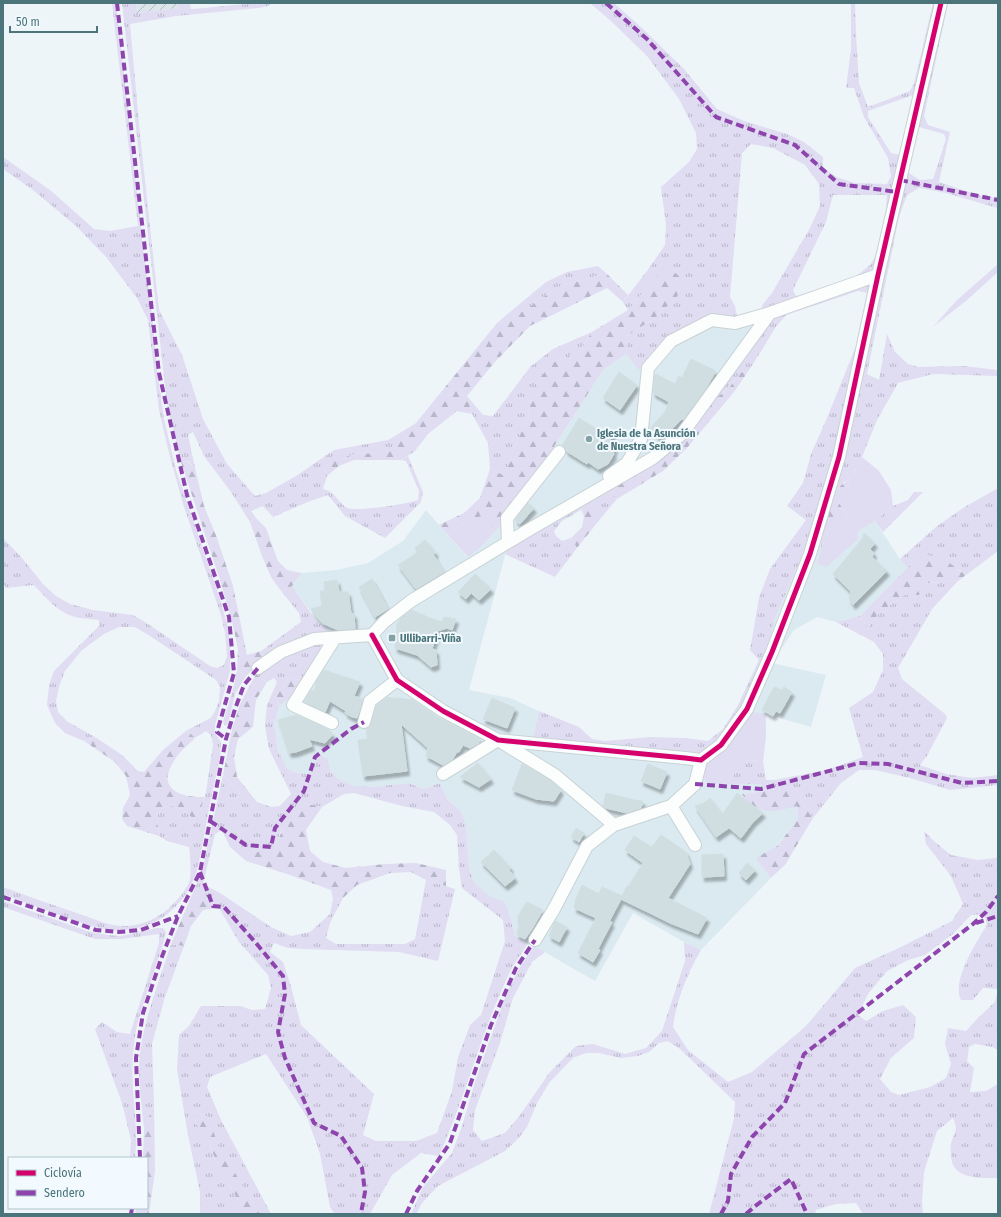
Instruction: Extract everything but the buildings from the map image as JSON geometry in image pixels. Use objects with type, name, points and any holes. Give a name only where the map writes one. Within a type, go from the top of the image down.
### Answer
[{"type":"street","points":[[535,940],[554,909],[587,846],[614,825],[671,806],[695,784],[701,760],[721,745],[747,709],[772,652],[810,554],[839,457],[878,275],[941,3]]},
{"type":"street","points":[[530,529],[627,463],[641,438],[648,368],[671,341],[712,320],[735,322],[770,313],[878,275]]},
{"type":"street","points":[[258,668],[281,652],[314,639],[372,635],[384,622],[411,601],[530,529],[653,458],[682,434],[770,313]]},
{"type":"street","points":[[508,542],[507,518],[559,452]]},
{"type":"street","points":[[372,635],[397,680],[442,711],[498,740],[555,775],[614,825]]},
{"type":"street","points":[[332,723],[293,705],[335,638]]},
{"type":"street","points":[[364,722],[370,701],[397,680]]},
{"type":"street","points":[[443,774],[498,740],[701,760]]},
{"type":"street","points":[[671,806],[695,845]]},
{"type":"shaded area","points":[[136,3],[178,3],[178,8],[137,13]]},
{"type":"shaded area","points":[[770,310],[728,381],[703,415],[669,451],[640,473],[507,548],[469,690],[510,698],[539,711],[533,739],[602,746],[716,745],[743,706],[771,639],[773,623],[812,533],[822,526],[821,548],[817,564],[858,531],[875,521],[907,568],[860,616],[836,622],[817,617],[794,630],[772,663],[826,675],[811,727],[766,714],[766,736],[763,761],[743,760],[728,783],[761,784],[765,791],[742,794],[777,811],[797,805],[798,819],[776,846],[757,858],[771,878],[701,950],[633,913],[595,981],[515,936],[508,909],[503,901],[491,897],[475,885],[469,870],[466,825],[461,811],[447,799],[440,783],[423,789],[409,783],[372,787],[354,786],[338,779],[330,770],[328,759],[309,774],[293,772],[287,768],[278,751],[274,723],[280,705],[288,701],[293,695],[310,664],[324,651],[335,635],[316,619],[292,586],[301,573],[336,570],[368,563],[403,541],[426,510],[467,557],[480,548],[501,526],[603,370],[626,354],[640,369],[652,352],[671,337]]},
{"type":"green space","points":[[112,3],[116,3],[143,248],[152,315],[157,371],[164,419],[176,470],[219,596],[228,627],[230,647],[230,671],[215,725],[215,733],[221,742],[220,757],[197,870],[191,885],[183,898],[162,918],[135,929],[120,930],[104,929],[88,925],[3,894],[3,887],[118,926],[131,926],[144,923],[157,917],[168,909],[180,897],[189,883],[191,870],[189,847],[167,841],[159,836],[157,821],[158,811],[168,806],[177,807],[194,819],[201,809],[206,792],[213,745],[211,735],[206,731],[195,738],[187,730],[211,718],[219,701],[220,687],[216,680],[135,627],[119,627],[104,634],[82,650],[65,671],[59,687],[56,701],[58,712],[68,722],[95,737],[84,741],[65,733],[55,723],[47,705],[49,685],[54,671],[99,626],[99,620],[80,618],[66,614],[54,606],[34,585],[6,588],[3,583],[3,538],[22,558],[43,584],[56,596],[70,604],[93,610],[133,615],[210,666],[217,668],[224,665],[227,656],[225,632],[220,612],[183,504],[169,453],[159,410],[148,320],[137,298],[106,257],[76,226],[33,190],[3,169],[3,157],[50,190],[94,229],[110,231],[138,226]]},
{"type":"green space","points":[[122,3],[136,3],[137,13],[178,8],[178,3],[190,3],[191,9],[242,4],[272,3],[268,6],[259,8],[176,16],[130,24],[159,310],[182,355],[203,419],[227,464],[255,496],[266,493],[296,476],[334,450],[388,440],[395,436],[397,448],[381,453],[354,454],[325,470],[327,476],[323,489],[329,491],[347,508],[352,509],[404,504],[418,500],[419,491],[406,461],[401,460],[408,456],[423,492],[421,502],[385,538],[345,516],[328,495],[273,517],[263,506],[251,511],[255,517],[250,522],[231,492],[204,456],[193,432],[188,435],[195,468],[188,461],[181,462],[167,404]]},
{"type":"green space","points":[[590,3],[614,3],[684,69],[717,109],[744,121],[787,134],[804,142],[823,157],[823,167],[836,177],[855,183],[887,184],[891,176],[888,158],[864,117],[854,88],[846,88],[851,49],[851,3],[855,3],[859,83],[868,107],[910,91],[914,83],[933,3],[936,3],[916,94],[868,111],[868,117],[891,153],[900,155],[876,264],[869,273],[760,312],[763,304],[772,293],[810,228],[820,206],[819,184],[805,165],[773,148],[751,144],[742,153],[730,297],[735,306],[737,317],[671,337],[652,352],[639,370],[626,354],[627,336],[656,317],[677,297],[684,280],[657,276],[628,310],[623,302],[665,245],[666,225],[661,187],[689,162],[697,149],[696,133],[679,99],[647,56]],"holes":[[[833,195],[887,195],[885,219],[875,257],[870,265],[854,278],[796,296],[793,290],[826,222]]]},
{"type":"green space","points":[[944,3],[948,3],[924,116],[928,125],[950,132],[939,182],[981,196],[998,198],[998,208],[946,193],[919,188],[907,195],[899,217],[867,374],[879,380],[887,334],[895,352],[908,364],[918,367],[964,366],[998,370],[998,376],[933,374],[898,383],[877,420],[862,457],[850,479],[844,482],[832,496],[904,170],[920,180],[933,179],[946,139],[944,134],[915,126]]},
{"type":"green space","points":[[998,264],[998,272],[967,300],[933,327],[956,301]]},
{"type":"green space","points":[[598,266],[606,273],[558,287],[519,314],[497,323],[546,282],[567,272]]},
{"type":"green space","points":[[669,268],[684,280],[677,297],[656,317],[627,336],[626,354],[603,370],[501,526],[494,533],[490,522],[465,522],[447,534],[439,525],[464,513],[480,498],[490,469],[505,476],[511,455],[529,415],[531,398],[537,382],[552,363],[580,351],[592,332],[628,310],[657,276]]},
{"type":"green space","points":[[606,273],[628,295],[623,302],[607,288],[530,326],[494,363],[467,396],[472,414],[457,411],[428,434],[415,451],[401,460],[354,460],[339,466],[327,476],[325,470],[332,462],[354,454],[381,453],[396,448],[395,436],[416,423],[497,323],[519,314],[558,287]]},
{"type":"green space","points":[[871,285],[867,316],[821,507],[812,533],[773,623],[771,639],[743,706],[716,745],[699,754],[533,739],[539,711],[579,727],[592,739],[605,741],[650,737],[685,738],[708,741],[723,729],[738,705],[759,660],[750,650],[759,598],[770,569],[806,520],[787,506],[803,483],[811,454],[856,346],[867,293],[858,291],[786,315],[775,328],[747,373],[741,372],[729,388],[716,398],[755,337],[767,323],[779,313]]},
{"type":"green space","points":[[592,332],[580,351],[552,363],[531,398],[529,415],[511,455],[505,477],[490,469],[488,443],[472,414],[467,396],[483,415],[493,416],[531,366],[553,349]]},
{"type":"green space","points":[[741,372],[747,373],[734,392],[687,448],[663,471],[617,499],[610,490],[640,473],[669,451],[716,398],[729,388]]},
{"type":"green space","points":[[862,457],[879,471],[891,490],[893,506],[875,521],[858,531],[857,540],[826,567],[817,564],[821,548],[826,539],[830,526],[836,518],[847,521],[845,511],[839,503]]},
{"type":"green space","points":[[187,461],[195,468],[204,506],[217,538],[233,586],[247,655],[261,651],[263,660],[246,676],[237,670],[238,649],[231,617],[181,462]]},
{"type":"green space","points":[[850,479],[839,503],[845,511],[847,521],[842,520],[830,526],[826,539],[821,548],[822,526],[828,505],[839,487]]},
{"type":"green space","points":[[998,488],[998,551],[966,575],[960,570],[924,554],[907,568],[900,559],[936,527],[963,508]]},
{"type":"green space","points":[[610,490],[617,499],[601,518],[593,499]]},
{"type":"green space","points":[[914,492],[923,492],[883,532],[875,521],[893,506],[908,500]]},
{"type":"green space","points":[[593,499],[601,518],[577,548],[571,538],[582,527],[584,516],[580,507]]},
{"type":"green space","points":[[580,507],[581,510],[562,521],[554,531],[556,536],[562,541],[571,538],[577,548],[555,577],[505,554],[507,548]]},
{"type":"green space","points":[[481,516],[490,522],[494,533],[480,548],[468,557],[447,534],[465,522]]},
{"type":"green space","points":[[255,517],[266,528],[278,561],[287,570],[301,573],[292,586],[281,591],[271,577],[250,522]]},
{"type":"green space","points":[[924,554],[944,559],[966,575],[958,581],[927,583],[919,595],[904,595],[879,613],[868,628],[860,616],[907,568]]},
{"type":"green space","points":[[958,581],[932,609],[898,668],[902,679],[945,714],[947,718],[927,756],[920,765],[946,774],[972,778],[998,775],[998,785],[950,790],[910,778],[875,770],[859,770],[841,783],[813,818],[804,806],[795,786],[765,791],[761,784],[728,784],[743,760],[763,761],[766,780],[774,780],[827,770],[863,757],[849,708],[873,692],[883,670],[883,654],[874,642],[836,622],[860,616],[868,628],[879,613],[904,595],[919,595],[927,583]]},
{"type":"green space","points":[[292,586],[315,619],[335,635],[263,660],[261,651],[301,622],[299,613],[281,591]]},
{"type":"green space","points":[[325,642],[324,651],[310,664],[301,681],[290,677],[275,697],[280,705],[274,723],[278,751],[287,768],[293,772],[309,774],[320,755],[328,759],[330,770],[338,779],[354,786],[372,787],[409,783],[423,789],[440,783],[447,799],[461,811],[466,825],[469,870],[475,884],[491,897],[503,901],[508,909],[515,936],[527,944],[509,974],[497,1000],[457,1112],[439,1156],[421,1153],[392,1175],[370,1214],[335,1214],[330,1207],[320,1154],[307,1117],[266,1054],[210,1077],[207,1087],[221,1120],[271,1214],[260,1214],[218,1147],[208,1117],[196,1111],[194,1120],[209,1142],[218,1167],[247,1214],[200,1214],[200,1192],[188,1135],[177,1069],[179,1035],[189,1026],[201,1006],[240,1006],[252,1010],[265,1009],[271,988],[268,975],[239,942],[219,908],[206,898],[198,898],[188,904],[202,872],[223,775],[253,807],[257,802],[271,807],[280,806],[291,794],[269,749],[265,726],[267,705],[277,682],[274,678],[267,682],[256,674],[284,652]],"holes":[[[354,793],[402,806],[434,812],[450,825],[457,835],[459,869],[462,888],[503,920],[505,941],[481,1015],[470,1025],[458,1057],[452,1091],[437,1133],[416,1141],[376,1141],[363,1135],[374,1094],[301,1025],[283,962],[270,952],[274,943],[288,948],[399,952],[438,961],[455,889],[426,880],[415,939],[405,944],[336,944],[326,938],[330,923],[343,898],[333,899],[330,914],[310,932],[291,936],[271,927],[220,893],[203,884],[215,834],[222,830],[230,847],[246,861],[249,852],[274,852],[280,833],[302,803],[322,807],[344,794]]]},
{"type":"green space","points":[[237,670],[246,676],[235,694],[228,724],[225,726],[223,722],[234,686]]},
{"type":"green space","points":[[256,674],[267,682],[256,700],[253,727],[238,739],[234,757],[237,777],[257,802],[253,807],[223,775],[232,729],[240,704]]},
{"type":"green space","points":[[290,677],[301,681],[290,698],[280,705],[275,697]]},
{"type":"green space","points":[[749,712],[765,714],[766,736],[763,761],[743,760],[728,784],[708,783],[702,776],[706,766],[729,742]]},
{"type":"green space","points":[[187,730],[195,738],[176,758],[169,770],[169,785],[173,790],[186,796],[204,797],[201,809],[194,819],[177,807],[168,806],[158,811],[157,821],[159,836],[127,826],[122,819],[123,808],[130,795],[126,776],[115,762],[84,741],[95,737],[122,755],[138,771],[144,772],[163,750]]},
{"type":"green space","points":[[795,786],[804,806],[813,818],[785,865],[771,878],[756,858],[777,846],[798,819],[797,806],[777,811],[768,811],[752,807],[742,794]]},
{"type":"green space","points":[[302,803],[322,807],[306,830],[310,851],[323,862],[346,868],[385,864],[416,863],[446,870],[446,886],[426,880],[411,872],[390,873],[357,885],[343,898],[333,899],[331,890],[246,861],[249,852],[274,852],[285,826],[292,814]]},
{"type":"green space","points":[[924,831],[951,855],[978,860],[996,858],[998,856],[998,989],[983,988],[973,1000],[961,1000],[959,983],[962,972],[966,961],[987,925],[984,914],[971,915],[953,934],[925,955],[908,960],[887,971],[868,994],[858,1015],[866,1021],[883,1011],[903,1005],[916,1017],[914,1038],[891,1058],[880,1079],[891,1092],[899,1095],[930,1087],[946,1078],[951,1064],[945,1044],[948,1028],[966,1031],[995,1002],[998,991],[998,1050],[992,1047],[975,1044],[969,1047],[967,1061],[974,1068],[970,1092],[986,1091],[998,1084],[998,1178],[968,1176],[956,1170],[951,1156],[952,1139],[956,1129],[953,1118],[937,1131],[924,1172],[922,1202],[923,1214],[863,1214],[856,1203],[836,1204],[816,1210],[815,1214],[709,1214],[734,1118],[735,1102],[680,1049],[668,1041],[659,1043],[649,1052],[638,1056],[621,1058],[599,1053],[586,1053],[573,1058],[549,1083],[537,1103],[527,1127],[519,1138],[505,1151],[438,1186],[422,1203],[416,1214],[411,1214],[423,1187],[452,1153],[476,1079],[506,995],[521,965],[534,946],[545,952],[532,962],[513,998],[500,1043],[475,1110],[473,1130],[482,1141],[505,1133],[520,1115],[550,1072],[576,1046],[593,1044],[625,1054],[646,1048],[662,1031],[685,961],[684,942],[701,950],[683,987],[677,1006],[673,1027],[688,1050],[728,1082],[752,1072],[806,1026],[855,968],[952,921],[963,904],[951,876],[926,844]]},
{"type":"green space","points":[[198,898],[206,898],[219,908],[203,910],[191,926],[184,946],[171,944],[188,904]]},
{"type":"green space","points":[[3,901],[87,931],[108,935],[121,936],[157,928],[163,928],[166,932],[141,1010],[135,1038],[132,1068],[136,1132],[135,1157],[130,1157],[131,1140],[122,1103],[95,1029],[102,1022],[117,1032],[130,1034],[159,943],[159,934],[121,939],[95,939],[3,907]]},
{"type":"green space","points":[[171,944],[184,946],[165,997],[152,1044],[154,1104],[144,1129],[139,1081],[139,1062],[142,1039],[153,997]]},
{"type":"green space","points":[[154,1104],[155,1171],[149,1214],[135,1214],[136,1209],[148,1209],[148,1157],[143,1157],[144,1129]]},
{"type":"green space","points":[[196,1111],[208,1117],[219,1147],[260,1214],[247,1214],[218,1167],[209,1142],[194,1120]]},
{"type":"marked path","points":[[117,3],[159,373],[187,495],[229,617],[234,673],[217,732],[226,739]]},
{"type":"marked path","points":[[606,3],[647,39],[716,117],[795,145],[839,184],[897,192]]},
{"type":"marked path","points":[[900,180],[998,200]]},
{"type":"marked path","points":[[140,1157],[136,1058],[143,1013],[161,959],[178,916],[200,872],[226,739],[244,685],[258,668]]},
{"type":"marked path","points":[[210,821],[246,845],[271,847],[275,828],[304,791],[315,757],[351,729],[364,722]]},
{"type":"marked path","points":[[695,784],[761,789],[859,763],[888,764],[962,783],[998,781]]},
{"type":"marked path","points":[[200,872],[213,906],[224,907],[283,976],[285,994],[278,1032],[285,1058],[314,1123],[341,1136],[362,1168],[365,1192],[362,1214]]},
{"type":"marked path","points":[[721,1214],[728,1201],[731,1174],[752,1137],[785,1103],[804,1054],[973,924],[986,912],[998,896]]},
{"type":"marked path","points":[[3,897],[96,930],[119,932],[141,930],[178,916]]},
{"type":"marked path","points":[[976,923],[998,916]]},
{"type":"marked path","points":[[406,1214],[417,1191],[450,1143],[491,1025],[516,968],[535,940]]},
{"type":"marked path","points":[[746,1214],[791,1179],[807,1214]]},
{"type":"marked path","points":[[131,1214],[132,1209]]},
{"type":"cycle path","points":[[372,635],[397,680],[443,711],[498,740],[701,760],[721,745],[747,709],[772,652],[810,554],[839,457],[878,275],[941,3]]},
{"type":"place","name":"Iglesia de la Asunción de Nuestra Señora","points":[[589,439]]},
{"type":"place","name":"Ullibarri-Viña","points":[[392,638]]}]
